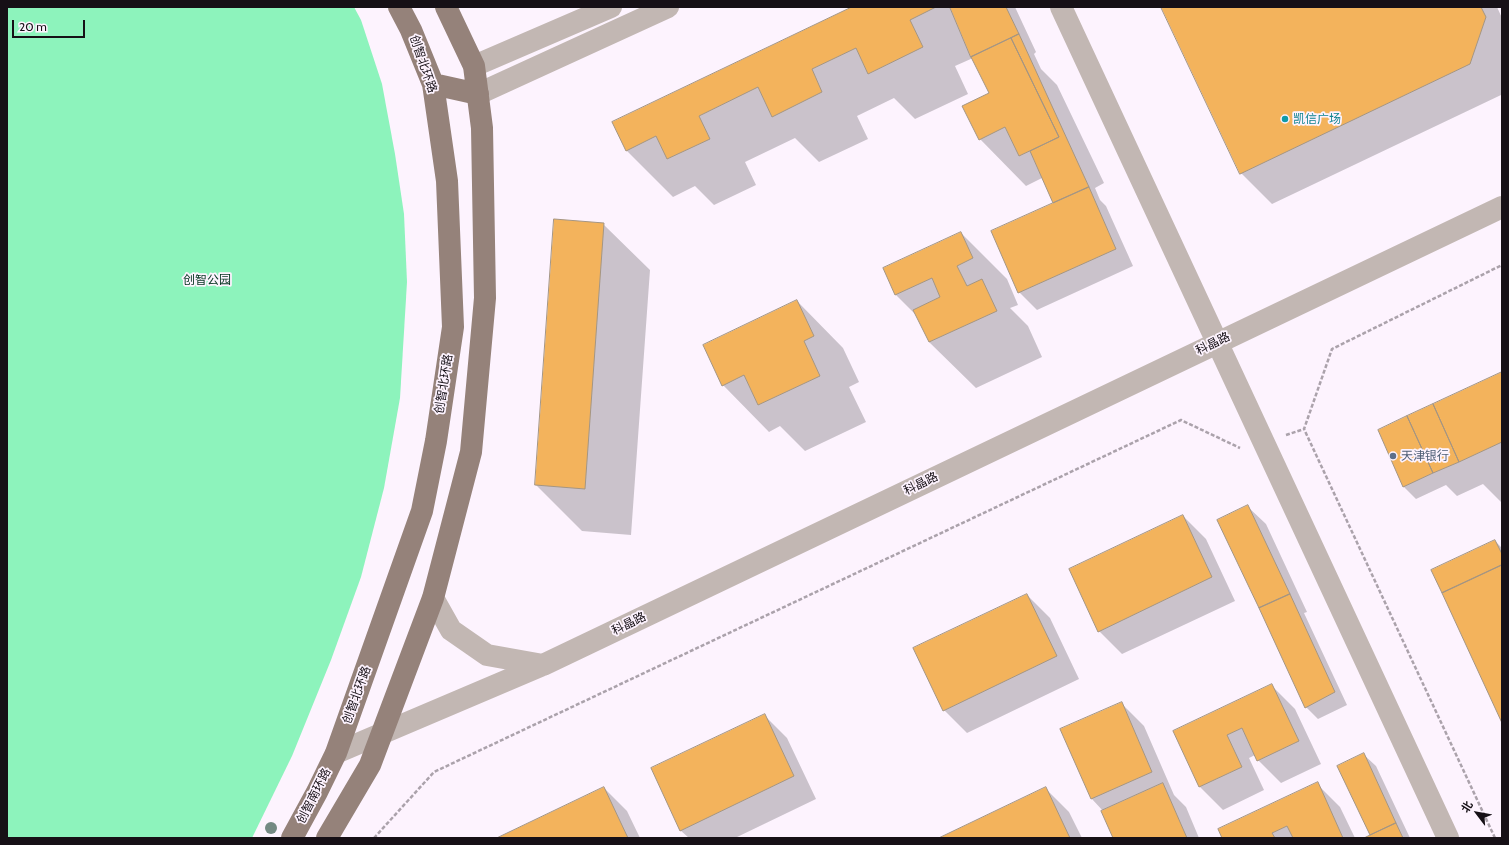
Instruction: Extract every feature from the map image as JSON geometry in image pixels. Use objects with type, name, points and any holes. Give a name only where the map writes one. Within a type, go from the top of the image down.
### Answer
[{"type":"main road","name":"创智北环路","points":[[336,753],[422,511],[436,441],[453,327],[447,182],[433,84],[411,30],[399,7]]},
{"type":"main road","points":[[327,838],[370,766],[434,598],[471,452],[485,298],[482,128],[474,66],[446,7]]},
{"type":"main road","points":[[433,84],[474,66]]},
{"type":"main road","points":[[433,84],[478,94]]},
{"type":"main road","name":"创智南环路","points":[[292,838],[336,753]]},
{"type":"street","points":[[474,66],[611,7]]},
{"type":"street","points":[[478,94],[668,7]]},
{"type":"street","points":[[1061,7],[1448,838]]},
{"type":"street","name":"科晶路","points":[[336,753],[543,665],[1502,206]]},
{"type":"street","points":[[434,598],[451,630],[487,655],[543,665]]},
{"type":"path","points":[[1495,838],[1304,429],[1332,349],[1502,265]]},
{"type":"path","points":[[374,838],[434,772],[1181,420],[1244,450]]},
{"type":"green space","name":"创智公园","points":[[7,7],[354,7],[361,20],[382,84],[404,214],[407,282],[400,398],[384,488],[361,577],[331,660],[292,756],[252,838],[7,838]]},
{"type":"building","points":[[852,7],[936,7],[910,20],[923,47],[868,74],[856,48],[812,69],[822,92],[772,117],[758,87],[699,116],[710,139],[667,159],[656,136],[626,151],[612,122]]},
{"type":"building","points":[[950,7],[1006,7],[1019,34],[971,57]]},
{"type":"building","name":"凯信广场","points":[[1161,7],[1481,7],[1486,17],[1470,64],[1240,174]]},
{"type":"building","points":[[1019,34],[1089,187],[1053,203],[1030,151],[1059,137],[1011,38]]},
{"type":"building","points":[[1011,38],[1059,137],[1019,156],[1005,127],[979,140],[962,106],[989,93],[971,57]]},
{"type":"building","points":[[1089,187],[1116,249],[1018,293],[991,231]]},
{"type":"building","points":[[554,219],[604,223],[585,489],[535,485]]},
{"type":"building","points":[[961,232],[973,258],[957,266],[967,286],[982,279],[997,311],[929,342],[913,310],[940,297],[932,278],[895,295],[883,268]]},
{"type":"building","points":[[797,300],[814,336],[804,341],[820,376],[758,405],[744,375],[722,386],[703,345]]},
{"type":"building","points":[[1502,372],[1502,442],[1459,462],[1433,404]]},
{"type":"building","points":[[1433,404],[1459,462],[1433,473],[1407,416]]},
{"type":"building","points":[[1407,416],[1433,473],[1403,487],[1378,430]]},
{"type":"building","points":[[1248,505],[1290,594],[1259,608],[1217,520]]},
{"type":"building","points":[[1183,515],[1212,577],[1098,632],[1069,569]]},
{"type":"building","points":[[1495,540],[1502,554],[1502,565],[1442,593],[1431,570]]},
{"type":"building","points":[[1502,565],[1502,723],[1442,593]]},
{"type":"building","points":[[1027,594],[1057,656],[943,711],[913,648]]},
{"type":"building","points":[[1290,594],[1335,692],[1305,708],[1259,608]]},
{"type":"building","points":[[1272,684],[1299,741],[1257,761],[1242,728],[1227,735],[1242,767],[1199,787],[1173,731]]},
{"type":"building","points":[[1122,702],[1152,772],[1091,799],[1060,729]]},
{"type":"building","points":[[765,714],[794,776],[680,831],[651,768]]},
{"type":"building","points":[[1364,753],[1396,823],[1370,835],[1337,766]]},
{"type":"building","points":[[1318,782],[1343,838],[1293,838],[1287,826],[1272,833],[1275,838],[1222,838],[1218,829]]},
{"type":"building","points":[[1163,783],[1187,838],[1113,838],[1101,811]]},
{"type":"building","points":[[604,787],[628,838],[497,838]]},
{"type":"building","points":[[1046,787],[1070,838],[939,838]]},
{"type":"building","points":[[1396,823],[1403,838],[1364,838],[1370,835]]},
{"type":"place","name":"凯信广场","points":[[1285,119]]},
{"type":"place","name":"天津银行","points":[[1393,456]]}]
